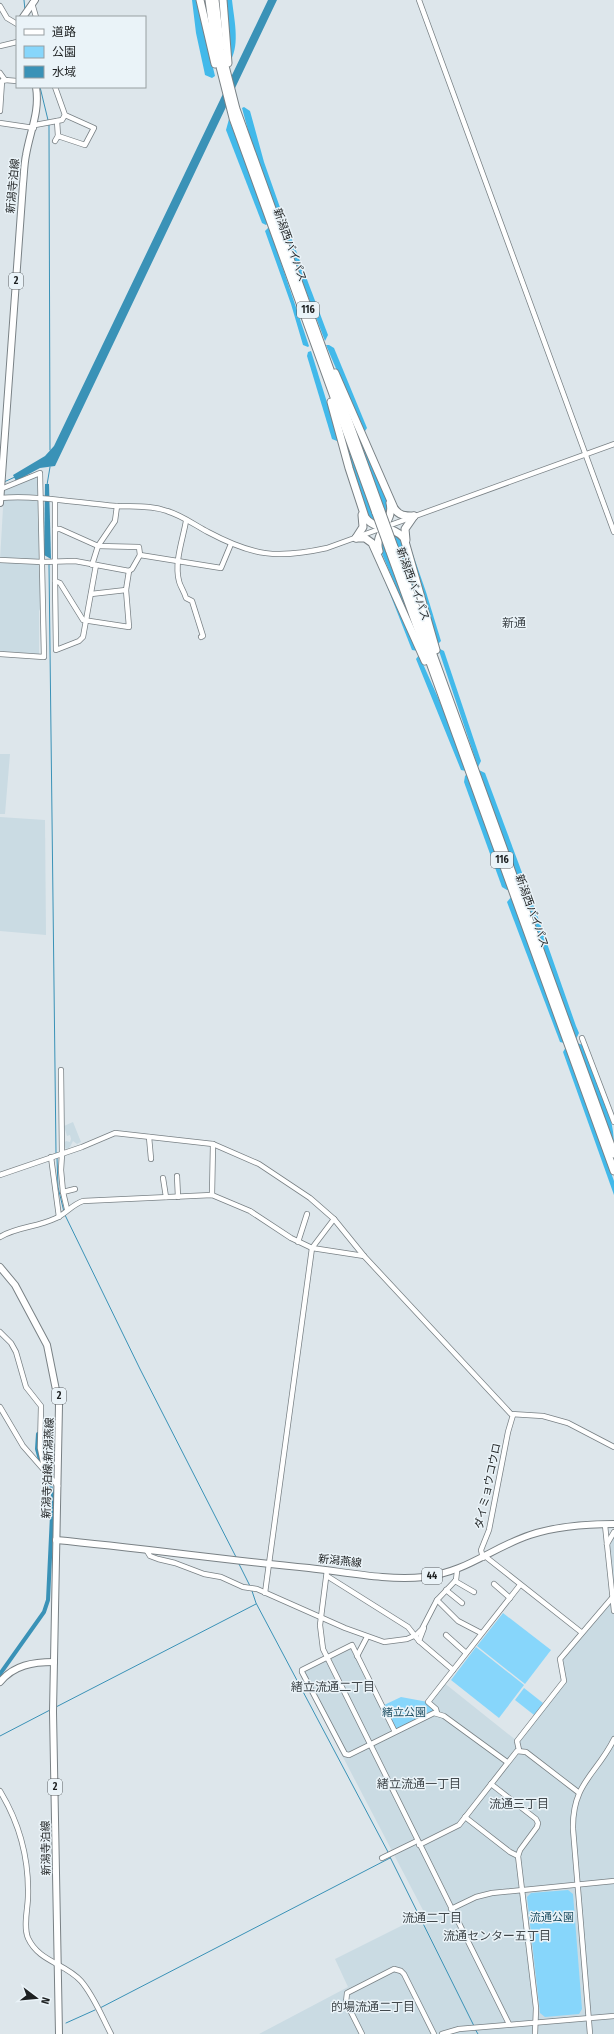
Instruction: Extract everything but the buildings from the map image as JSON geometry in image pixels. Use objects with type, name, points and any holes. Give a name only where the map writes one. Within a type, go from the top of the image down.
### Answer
[{"type":"highway","points":[[200,0],[223,68]]},
{"type":"highway","name":"新潟西バイパス","points":[[209,0],[223,68],[233,107],[314,336]]},
{"type":"highway","name":"新潟西バイパス","points":[[215,0],[223,68],[233,98],[233,118],[392,548],[614,1170]]},
{"type":"highway","points":[[223,0],[223,68]]},
{"type":"highway","points":[[314,336],[397,512],[402,516],[414,516]]},
{"type":"highway","points":[[314,336],[360,505],[363,527],[356,538]]},
{"type":"highway","points":[[384,482],[391,510],[389,519],[379,537],[378,548],[384,570]]},
{"type":"highway","points":[[360,505],[368,521],[399,532],[406,544]]},
{"type":"highway","points":[[414,516],[405,529],[406,544],[449,707]]},
{"type":"highway","points":[[356,538],[365,538],[372,543],[449,707]]},
{"type":"highway","name":"新潟西バイパス","points":[[449,707],[614,1154]]},
{"type":"main road","points":[[24,16],[33,1]]},
{"type":"main road","name":"新潟寺泊線","points":[[0,503],[23,184],[26,155],[34,126],[38,99],[36,88]]},
{"type":"main road","name":"新潟寺泊線;新潟燕線","points":[[0,1267],[15,1285],[24,1301],[47,1345],[50,1356],[59,1406],[56,1540]]},
{"type":"main road","name":"新潟燕線","points":[[56,1540],[269,1564],[327,1573],[399,1578],[424,1577],[456,1571],[515,1542],[541,1532],[576,1525],[614,1524]]},
{"type":"main road","name":"新潟寺泊線","points":[[56,1540],[53,1712],[59,2034]]},
{"type":"main road","points":[[0,1682],[14,1670],[24,1665],[38,1662],[54,1662]]},
{"type":"street","points":[[419,0],[614,532]]},
{"type":"street","points":[[33,1],[36,16]]},
{"type":"street","points":[[0,6],[7,18],[16,23]]},
{"type":"street","points":[[0,46],[16,42]]},
{"type":"street","points":[[0,73],[3,81],[0,111]]},
{"type":"street","points":[[3,81],[16,81]]},
{"type":"street","points":[[55,88],[65,115],[94,128],[85,145],[58,136]]},
{"type":"street","points":[[0,124],[34,126],[62,120],[65,115]]},
{"type":"street","points":[[55,141],[58,136],[57,121]]},
{"type":"street","points":[[0,498],[42,499],[117,506],[150,506],[168,511],[231,544],[274,555],[298,554],[327,548],[356,538],[614,444]]},
{"type":"street","points":[[0,654],[44,657],[42,499],[40,473],[4,489],[1,488]]},
{"type":"street","points":[[54,500],[56,650],[79,641],[83,637],[98,546],[114,521],[117,506]]},
{"type":"street","points":[[186,520],[179,560],[179,582],[184,588],[186,598],[192,601],[203,636],[201,637]]},
{"type":"street","points":[[55,529],[60,529],[98,546],[139,547],[140,554],[132,569],[129,571],[126,590],[129,626],[83,620],[60,583],[55,581]]},
{"type":"street","points":[[140,554],[220,568],[231,544]]},
{"type":"street","points":[[0,560],[43,562],[75,561],[129,571]]},
{"type":"street","points":[[91,594],[126,590]]},
{"type":"street","points":[[582,1038],[614,1122]]},
{"type":"street","points":[[61,1070],[61,1170],[66,1210]]},
{"type":"street","points":[[0,1175],[61,1154],[115,1133],[213,1144],[266,1168],[310,1198],[334,1219],[364,1256],[513,1416],[543,1416],[568,1423],[614,1447]]},
{"type":"street","points":[[150,1137],[151,1159]]},
{"type":"street","points":[[212,1195],[213,1144]]},
{"type":"street","points":[[52,1157],[54,1195],[60,1216]]},
{"type":"street","points":[[177,1176],[178,1197]]},
{"type":"street","points":[[163,1178],[166,1197]]},
{"type":"street","points":[[63,1192],[74,1189]]},
{"type":"street","points":[[0,1237],[60,1216],[66,1210],[83,1202],[212,1195],[233,1203],[260,1217],[298,1242],[312,1248],[364,1256]]},
{"type":"street","points":[[233,1203],[234,1196]]},
{"type":"street","points":[[298,1242],[307,1214]]},
{"type":"street","points":[[265,1592],[312,1248],[334,1219]]},
{"type":"street","points":[[0,1332],[11,1343],[16,1352],[26,1387],[40,1406],[40,1448],[45,1472]]},
{"type":"street","points":[[0,1407],[21,1444],[58,1486]]},
{"type":"street","name":"ダイミョウコウロ","points":[[484,1558],[481,1550],[489,1530],[508,1432],[513,1416]]},
{"type":"street","points":[[605,1525],[613,1583],[612,1598],[614,1611]]},
{"type":"street","points":[[607,1545],[614,1532]]},
{"type":"street","points":[[147,1551],[150,1556],[158,1559],[221,1578],[231,1584],[247,1589],[265,1592],[367,1637],[384,1642],[407,1639],[416,1635],[424,1626]]},
{"type":"street","points":[[484,1558],[581,1632]]},
{"type":"street","points":[[419,1641],[424,1626],[437,1600],[455,1581],[456,1571]]},
{"type":"street","points":[[453,1670],[419,1641],[416,1635],[408,1627],[327,1573],[320,1617],[320,1637],[327,1657],[450,1909],[509,2024]]},
{"type":"street","points":[[455,1581],[474,1592]]},
{"type":"street","points":[[494,1584],[510,1598]]},
{"type":"street","points":[[437,1713],[436,1709],[428,1702],[520,1585]]},
{"type":"street","points":[[446,1590],[462,1603]]},
{"type":"street","points":[[519,1750],[517,1741],[564,1681],[560,1659],[581,1632],[612,1598]]},
{"type":"street","points":[[437,1600],[458,1621],[481,1633]]},
{"type":"street","points":[[446,1635],[466,1653]]},
{"type":"street","points":[[357,1656],[367,1637]]},
{"type":"street","points":[[395,1732],[352,1645],[303,1669],[302,1672],[345,1754],[349,1755],[434,1713],[437,1713],[444,1716],[507,1762]]},
{"type":"street","points":[[590,2034],[572,1821],[578,1792],[586,1778],[614,1739]]},
{"type":"street","points":[[383,1858],[391,1853],[453,1829],[465,1817],[507,1762],[519,1750]]},
{"type":"street","points":[[519,1750],[526,1752],[578,1792]]},
{"type":"street","points":[[491,1784],[538,1821],[537,1827],[520,1850],[518,1856],[537,2022],[535,2034]]},
{"type":"street","points":[[0,1792],[14,1817],[24,1849],[28,1878],[27,1936],[36,1952],[81,1981],[92,1997],[111,2034]]},
{"type":"street","points":[[465,1817],[510,1852],[518,1856]]},
{"type":"street","points":[[450,1909],[486,1894],[614,1882]]},
{"type":"street","points":[[362,2034],[346,2002],[346,1996],[350,1991],[394,1969],[404,1974],[434,2034]]},
{"type":"street","points":[[442,2034],[455,2029],[614,2016]]},
{"type":"shaded area","points":[[192,0],[197,0],[215,76],[212,78],[205,75],[196,33]]},
{"type":"shaded area","points":[[225,0],[232,0],[235,23],[236,39],[234,53],[231,60]]},
{"type":"shaded area","points":[[244,107],[250,111],[264,162],[283,216],[279,220],[253,149],[242,108]]},
{"type":"shaded area","points":[[229,119],[265,215],[266,225],[262,223],[226,130]]},
{"type":"shaded area","points":[[283,222],[286,224],[328,335],[325,341],[280,223]]},
{"type":"shaded area","points":[[269,227],[309,346],[308,347],[303,345],[291,304],[265,231]]},
{"type":"shaded area","points":[[326,345],[334,348],[367,428],[363,432]]},
{"type":"shaded area","points":[[311,351],[339,441],[332,439],[307,356],[308,352]]},
{"type":"shaded area","points":[[348,410],[389,506],[387,518]]},
{"type":"shaded area","points":[[336,412],[376,524],[367,517]]},
{"type":"shaded area","points":[[39,476],[39,565],[41,607],[39,611],[39,654],[0,651],[0,560],[4,491]]},
{"type":"shaded area","points":[[392,532],[401,538],[428,632]]},
{"type":"shaded area","points":[[381,537],[419,641],[380,549]]},
{"type":"shaded area","points":[[409,543],[441,641],[437,645]]},
{"type":"shaded area","points":[[381,571],[418,651],[412,650]]},
{"type":"shaded area","points":[[438,648],[444,651],[481,761],[478,767]]},
{"type":"shaded area","points":[[419,655],[448,720],[466,771],[461,770],[416,659]]},
{"type":"shaded area","points":[[0,754],[10,754],[5,814],[0,814]]},
{"type":"shaded area","points":[[479,770],[485,773],[524,878],[522,885],[520,886]]},
{"type":"shaded area","points":[[467,774],[509,890],[502,887],[464,782]]},
{"type":"shaded area","points":[[0,817],[45,820],[46,935],[0,931]]},
{"type":"shaded area","points":[[523,892],[529,894],[536,912],[579,1033],[576,1039]]},
{"type":"shaded area","points":[[512,896],[564,1043],[560,1042],[507,902]]},
{"type":"shaded area","points":[[577,1043],[583,1045],[607,1106],[611,1119],[614,1144]]},
{"type":"shaded area","points":[[566,1047],[614,1181],[614,1195],[563,1052]]},
{"type":"shaded area","points":[[73,1122],[81,1142],[77,1144],[73,1141],[67,1149],[63,1146],[64,1143],[66,1141],[70,1142],[71,1139],[70,1135],[67,1136],[64,1126]]},
{"type":"shaded area","points":[[614,1530],[614,2034],[259,2034],[348,1987],[335,1959],[425,1914],[298,1671],[352,1645],[395,1732],[428,1702],[443,1682],[517,1741],[564,1681],[560,1659],[612,1598],[607,1545]]},
{"type":"green space","points":[[503,1613],[551,1650],[525,1684],[477,1646]]},
{"type":"green space","points":[[476,1647],[524,1685],[499,1718],[451,1680]]},
{"type":"green space","points":[[524,1688],[543,1703],[534,1715],[515,1700]]},
{"type":"green space","name":"緒立公園","points":[[401,1697],[428,1702],[437,1713],[394,1732],[382,1706]]},
{"type":"green space","name":"流通公園","points":[[568,1890],[573,1894],[582,2009],[579,2014],[545,2017],[540,2013],[527,1897],[531,1893]]},
{"type":"water","points":[[268,0],[277,0],[55,466],[40,468],[16,481],[13,475],[45,456],[54,446]]},
{"type":"water","points":[[45,484],[49,484],[51,559],[44,555]]},
{"type":"waterway","points":[[24,0],[25,10]]},
{"type":"waterway","points":[[40,88],[48,120]]},
{"type":"waterway","points":[[49,125],[50,450]]},
{"type":"waterway","points":[[47,485],[50,467]]},
{"type":"waterway","points":[[4,482],[15,477]]},
{"type":"waterway","points":[[49,564],[56,1153]]},
{"type":"waterway","points":[[57,1158],[58,1187],[64,1212]]},
{"type":"waterway","points":[[65,1215],[140,1369],[236,1557]]},
{"type":"waterway","points":[[38,1434],[37,1449],[42,1467]]},
{"type":"waterway","points":[[0,1674],[44,1612],[48,1600],[53,1494],[45,1473]]},
{"type":"waterway","points":[[239,1564],[250,1586]]},
{"type":"waterway","points":[[252,1591],[256,1603],[388,1852]]},
{"type":"waterway","points":[[56,1707],[256,1604]]},
{"type":"waterway","points":[[0,1736],[50,1710]]},
{"type":"waterway","points":[[390,1857],[474,2026]]},
{"type":"waterway","points":[[100,2008],[390,1858]]},
{"type":"waterway","points":[[66,2023],[95,2010]]},
{"type":"waterway","points":[[475,2029],[478,2034]]},
{"type":"district","name":"新通","points":[[514,623]]},
{"type":"district","name":"緒立流通二丁目","points":[[333,1687]]},
{"type":"district","name":"緒立流通一丁目","points":[[419,1784]]},
{"type":"district","name":"流通三丁目","points":[[519,1804]]},
{"type":"district","name":"流通二丁目","points":[[432,1918]]},
{"type":"district","name":"流通センター五丁目","points":[[497,1936]]},
{"type":"district","name":"的場流通二丁目","points":[[373,2007]]}]
